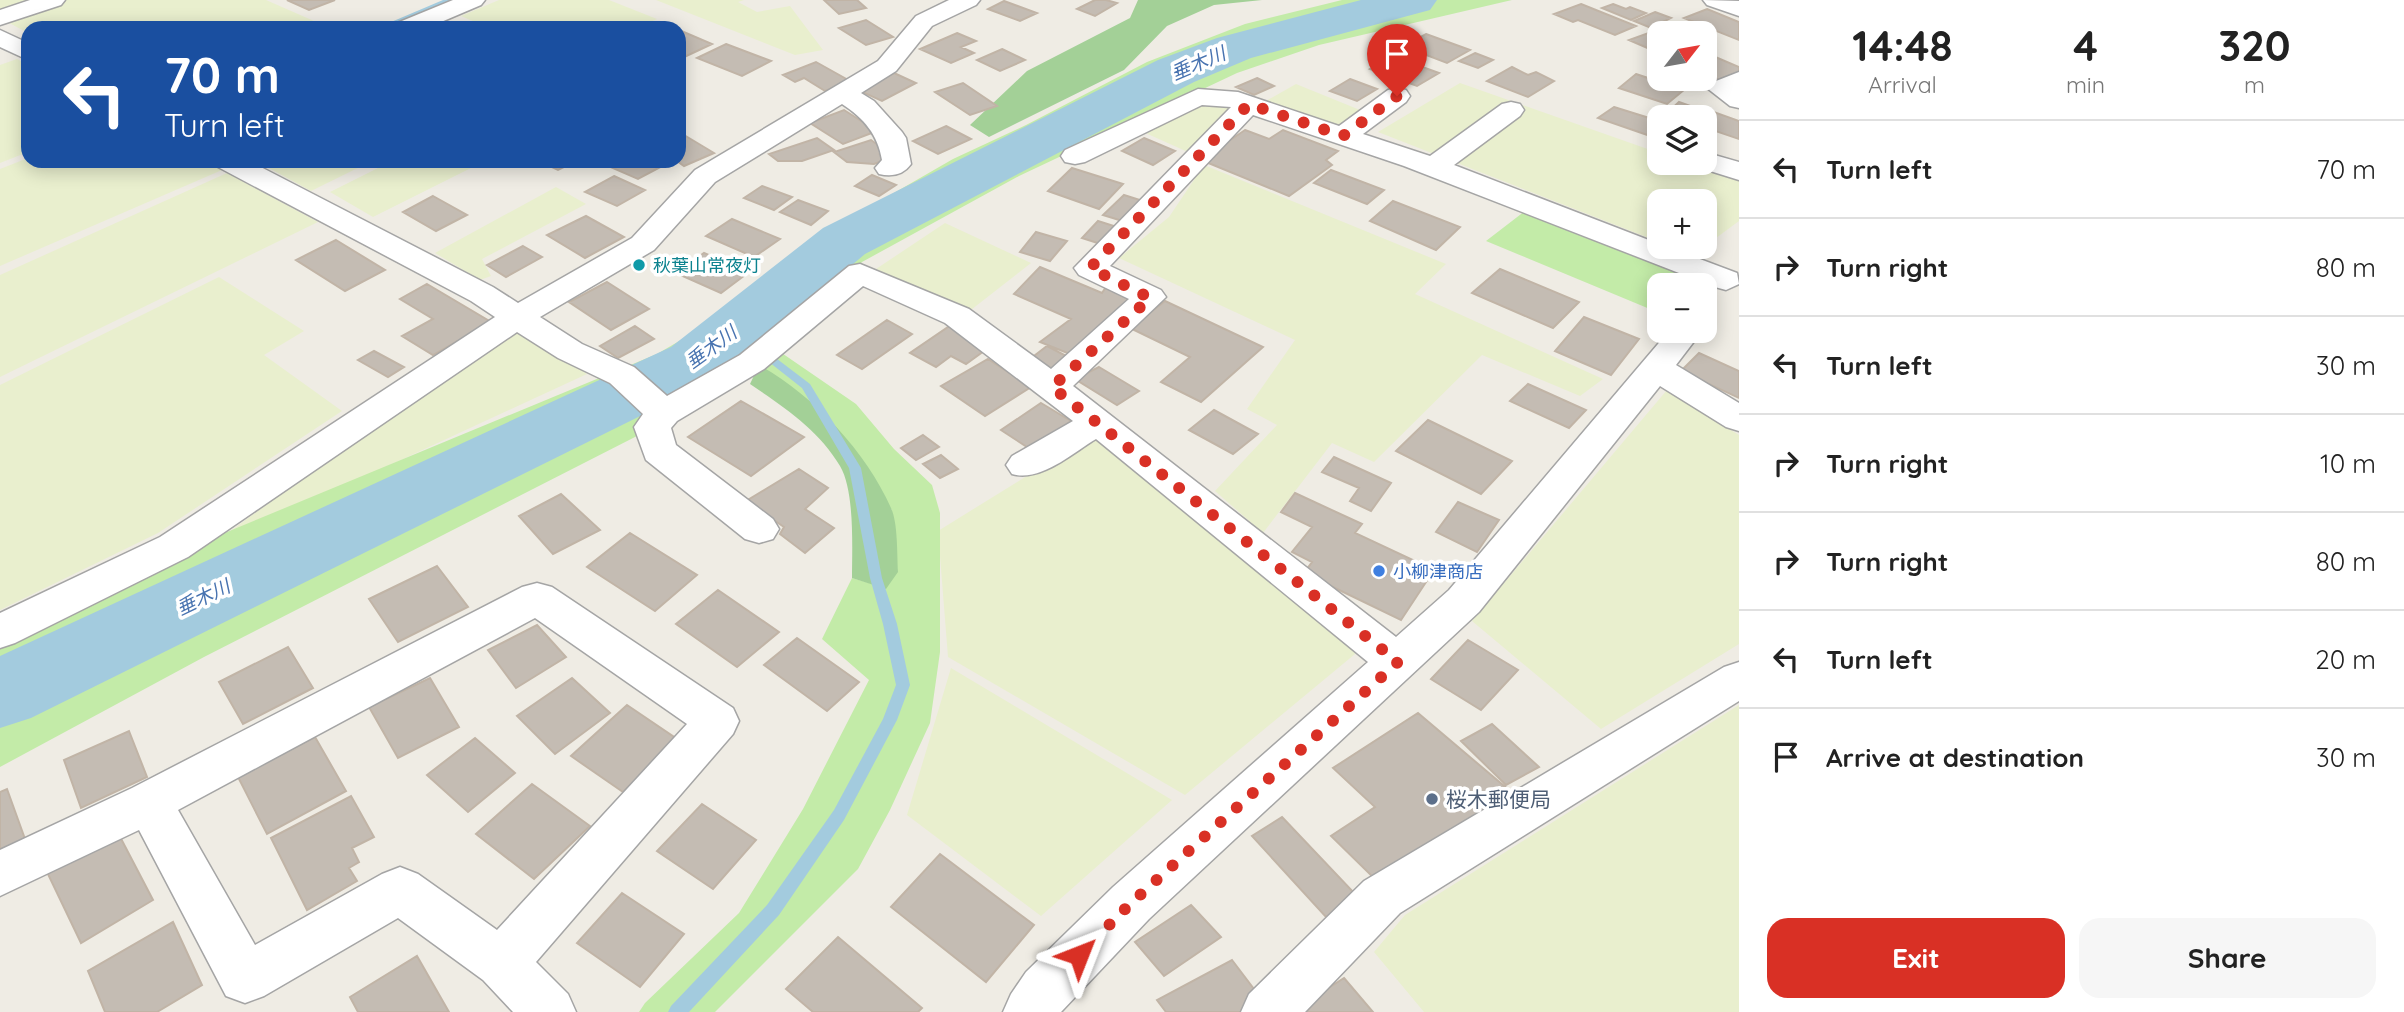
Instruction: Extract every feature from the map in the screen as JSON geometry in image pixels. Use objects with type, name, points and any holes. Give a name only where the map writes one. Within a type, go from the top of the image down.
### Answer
[{"type":"street","points":[[0,18],[53,0]]},
{"type":"street","points":[[423,21],[473,0]]},
{"type":"street","points":[[0,632],[174,547],[517,317],[643,244],[705,176],[887,66],[924,21],[968,0]]},
{"type":"street","points":[[1715,0],[1739,9]]},
{"type":"street","points":[[0,37],[21,49]]},
{"type":"street","points":[[0,60],[21,54]]},
{"type":"street","points":[[1739,79],[1720,88],[1739,100]]},
{"type":"street","points":[[844,94],[865,107],[892,138],[897,164],[889,168]]},
{"type":"street","points":[[1343,136],[1397,96]]},
{"type":"street","points":[[1075,156],[1198,97],[1229,98],[1434,167],[1733,274],[1717,293]]},
{"type":"street","points":[[1052,387],[1150,298],[1090,268],[1249,104]]},
{"type":"street","points":[[1434,167],[1511,110]]},
{"type":"street","points":[[1717,164],[1739,171]]},
{"type":"street","points":[[241,168],[482,295],[570,351],[622,375],[664,413]]},
{"type":"street","points":[[759,529],[659,451],[652,427],[664,413],[752,362],[860,273],[957,316],[1098,422],[1398,662]]},
{"type":"street","points":[[1030,1012],[1045,990],[1131,903],[1464,601],[1676,343]]},
{"type":"street","points":[[1656,368],[1739,419]]},
{"type":"street","points":[[1026,466],[1098,422]]},
{"type":"street","points":[[0,874],[149,802],[537,598],[717,721],[501,963]]},
{"type":"street","points":[[1268,1012],[1382,897],[1739,679]]},
{"type":"street","points":[[149,802],[245,978],[400,890],[501,963],[549,1012]]},
{"type":"green space","points":[[0,0],[266,0],[314,21],[21,21],[21,29],[0,18]]},
{"type":"green space","points":[[499,0],[609,0],[657,19],[473,21],[461,16]]},
{"type":"green space","points":[[656,0],[744,0],[738,2],[757,12],[790,6],[823,50],[795,55]]},
{"type":"green space","points":[[1138,0],[1262,0],[1214,5],[1167,26],[1124,70],[989,137],[970,125],[1027,71],[1130,18]]},
{"type":"green space","points":[[1342,0],[1512,0],[1319,45],[1237,73],[1019,176],[862,262],[826,302],[773,347],[856,404],[894,449],[932,485],[940,513],[940,652],[930,723],[890,810],[858,869],[715,1012],[639,1012],[645,1003],[739,913],[803,809],[869,680],[822,639],[852,578],[886,588],[892,510],[749,363],[635,437],[204,657],[0,767],[0,640],[193,546],[657,354],[722,316],[828,231],[953,159],[1026,125],[1147,62],[1245,24]]},
{"type":"green space","points":[[17,59],[21,61],[21,155],[0,163],[0,65]]},
{"type":"green space","points":[[1460,83],[1647,149],[1647,175],[1717,173],[1739,181],[1739,221],[1717,237],[1717,189],[1647,189],[1647,237],[1378,132]]},
{"type":"green space","points":[[1296,84],[1360,110],[1340,127],[1266,101]]},
{"type":"green space","points":[[1203,102],[1235,106],[1190,153],[1141,131]]},
{"type":"green space","points":[[21,161],[21,168],[222,170],[0,266],[0,169]]},
{"type":"green space","points":[[1204,165],[1446,264],[1415,294],[1603,379],[1580,396],[1482,355],[1374,462],[1332,443],[1263,533],[1215,491],[1277,425],[1247,409],[1295,340],[1119,258],[1169,217]]},
{"type":"green space","points":[[269,168],[358,168],[311,191]]},
{"type":"green space","points":[[378,168],[471,168],[373,217],[330,192]]},
{"type":"green space","points":[[227,173],[318,222],[0,377],[0,275]]},
{"type":"green space","points":[[556,187],[586,204],[482,259],[491,276],[480,280],[435,253]]},
{"type":"green space","points":[[1525,211],[1683,273],[1647,273],[1647,308],[1486,241]]},
{"type":"green space","points":[[945,223],[1031,263],[967,313],[876,269]]},
{"type":"green space","points":[[219,277],[304,331],[264,355],[342,411],[158,533],[0,610],[0,385]]},
{"type":"green space","points":[[523,329],[587,374],[202,552],[357,438]]},
{"type":"green space","points":[[759,365],[798,392],[836,426],[880,487],[893,514],[897,539],[898,572],[886,589],[852,578],[852,520],[845,477],[831,453],[811,430],[750,384]]},
{"type":"green space","points":[[1667,390],[1739,435],[1739,644],[1601,729],[1472,621]]},
{"type":"green space","points":[[1088,438],[1109,442],[1352,637],[1355,654],[1185,795],[948,657],[938,531]]},
{"type":"green space","points":[[951,668],[1172,800],[1041,916],[907,815]]},
{"type":"green space","points":[[1739,705],[1739,1012],[1424,1012],[1374,952],[1405,915]]},
{"type":"building","points":[[287,0],[335,0],[309,10]]},
{"type":"building","points":[[824,0],[857,0],[866,8],[839,14]]},
{"type":"building","points":[[1095,0],[1117,3],[1095,16],[1077,9]]},
{"type":"building","points":[[1004,1],[1037,13],[1020,21],[988,9]]},
{"type":"building","points":[[1581,4],[1636,26],[1615,35],[1578,20],[1573,22],[1554,14]]},
{"type":"building","points":[[1613,4],[1646,13],[1631,20],[1602,8]]},
{"type":"building","points":[[1707,9],[1739,22],[1739,40],[1717,31],[1717,21],[1692,21],[1684,18]]},
{"type":"building","points":[[1655,12],[1671,18],[1665,21],[1647,21],[1647,26],[1634,21]]},
{"type":"building","points":[[866,20],[893,37],[866,45],[839,28]]},
{"type":"building","points":[[686,33],[712,44],[686,56]]},
{"type":"building","points":[[957,33],[976,41],[961,47],[974,53],[951,63],[920,49]]},
{"type":"building","points":[[1426,34],[1470,50],[1447,63],[1403,46]]},
{"type":"building","points":[[1647,34],[1647,48],[1629,40]]},
{"type":"building","points":[[726,44],[771,61],[742,76],[697,58]]},
{"type":"building","points":[[1002,49],[1025,60],[1000,71],[977,60]]},
{"type":"building","points":[[1475,53],[1493,60],[1478,68],[1459,61]]},
{"type":"building","points":[[1392,56],[1439,73],[1417,86],[1370,69]]},
{"type":"building","points":[[1717,58],[1739,67],[1739,76],[1724,82],[1717,79]]},
{"type":"building","points":[[816,62],[850,81],[825,91],[804,78],[795,82],[783,75]]},
{"type":"building","points":[[1512,67],[1528,75],[1536,72],[1554,81],[1528,97],[1487,81]]},
{"type":"building","points":[[894,73],[916,83],[882,101],[860,91]]},
{"type":"building","points":[[1636,74],[1647,78],[1647,91],[1683,91],[1667,104],[1619,88]]},
{"type":"building","points":[[1257,78],[1274,86],[1254,95],[1236,87]]},
{"type":"building","points":[[1350,79],[1377,89],[1357,101],[1330,91]]},
{"type":"building","points":[[963,83],[997,106],[970,115],[935,92]]},
{"type":"building","points":[[1614,107],[1647,117],[1647,135],[1598,118]]},
{"type":"building","points":[[844,110],[877,131],[843,144],[810,123]]},
{"type":"building","points":[[1717,113],[1739,121],[1739,139],[1717,131]]},
{"type":"building","points":[[946,126],[971,139],[938,154],[913,141]]},
{"type":"building","points":[[1245,130],[1269,139],[1283,130],[1338,151],[1326,160],[1332,165],[1289,196],[1201,160]]},
{"type":"building","points":[[686,136],[714,153],[686,165]]},
{"type":"building","points":[[817,138],[834,150],[802,161],[778,161],[769,154]]},
{"type":"building","points":[[1144,138],[1175,151],[1153,165],[1122,151]]},
{"type":"building","points":[[871,140],[886,151],[880,154],[888,159],[874,164],[847,162],[834,152]]},
{"type":"building","points":[[613,168],[659,168],[638,179]]},
{"type":"building","points":[[1072,168],[1123,184],[1099,209],[1048,191]]},
{"type":"building","points":[[1331,170],[1384,190],[1367,204],[1314,183]]},
{"type":"building","points":[[872,175],[896,185],[879,196],[855,186]]},
{"type":"building","points":[[614,176],[645,190],[617,206],[585,192]]},
{"type":"building","points":[[762,186],[792,197],[774,210],[744,198]]},
{"type":"building","points":[[1124,195],[1146,202],[1126,222],[1103,215]]},
{"type":"building","points":[[433,196],[467,215],[436,231],[403,212]]},
{"type":"building","points":[[798,200],[828,211],[811,225],[780,212]]},
{"type":"building","points":[[1393,201],[1460,227],[1436,250],[1370,221]]},
{"type":"building","points":[[586,216],[624,237],[585,258],[547,235]]},
{"type":"building","points":[[732,219],[780,239],[754,257],[706,236]]},
{"type":"building","points":[[1098,221],[1120,228],[1104,245],[1082,238]]},
{"type":"building","points":[[1036,232],[1067,241],[1050,261],[1020,252]]},
{"type":"building","points":[[336,240],[385,270],[345,291],[296,260]]},
{"type":"building","points":[[523,246],[542,257],[506,277],[487,265]]},
{"type":"building","points":[[704,253],[749,272],[721,293],[676,273]]},
{"type":"building","points":[[1040,267],[1102,293],[1106,287],[1134,299],[1070,354],[1040,342],[1071,319],[1014,294]]},
{"type":"building","points":[[1500,269],[1579,302],[1553,328],[1472,293]]},
{"type":"building","points":[[607,282],[649,309],[611,330],[569,302]]},
{"type":"building","points":[[427,284],[491,322],[433,355],[402,336],[433,319],[400,299]]},
{"type":"building","points":[[1165,301],[1263,347],[1201,402],[1161,382],[1190,357],[1130,328]]},
{"type":"building","points":[[1584,317],[1639,339],[1611,375],[1555,351]]},
{"type":"building","points":[[887,320],[912,334],[862,369],[837,355]]},
{"type":"building","points":[[951,325],[991,346],[966,364],[951,356],[936,367],[910,353]]},
{"type":"building","points":[[635,326],[654,339],[618,358],[600,346]]},
{"type":"building","points":[[1047,346],[1070,358],[1053,371],[1030,359]]},
{"type":"building","points":[[374,351],[404,367],[388,377],[358,360]]},
{"type":"building","points":[[1699,353],[1739,371],[1739,398],[1681,371]]},
{"type":"building","points":[[988,359],[1031,387],[985,416],[941,386]]},
{"type":"building","points":[[1099,367],[1139,391],[1117,405],[1075,379]]},
{"type":"building","points":[[1528,384],[1586,410],[1569,428],[1510,401]]},
{"type":"building","points":[[741,401],[804,437],[751,476],[688,437]]},
{"type":"building","points":[[1041,403],[1071,421],[1030,449],[1001,430]]},
{"type":"building","points":[[1214,410],[1258,434],[1233,454],[1189,430]]},
{"type":"building","points":[[1428,420],[1512,461],[1481,494],[1396,451]]},
{"type":"building","points":[[923,435],[939,447],[916,460],[901,448]]},
{"type":"building","points":[[941,455],[958,469],[940,478],[923,464]]},
{"type":"building","points":[[1334,457],[1391,483],[1371,511],[1350,501],[1359,488],[1322,472]]},
{"type":"building","points":[[799,469],[828,488],[805,509],[834,528],[805,553],[780,534],[784,527],[746,501]]},
{"type":"building","points":[[1295,493],[1362,524],[1355,533],[1434,570],[1401,620],[1304,573],[1312,562],[1292,552],[1312,527],[1281,512]]},
{"type":"building","points":[[561,494],[600,530],[553,554],[519,516]]},
{"type":"building","points":[[1458,502],[1499,520],[1477,552],[1436,532]]},
{"type":"building","points":[[630,533],[697,575],[655,611],[587,567]]},
{"type":"building","points":[[437,566],[468,607],[398,642],[369,599]]},
{"type":"building","points":[[718,590],[779,632],[737,667],[676,624]]},
{"type":"building","points":[[537,625],[566,657],[516,688],[488,650]]},
{"type":"building","points":[[797,638],[859,682],[827,711],[764,665]]},
{"type":"building","points":[[1468,640],[1518,670],[1481,710],[1431,679]]},
{"type":"building","points":[[288,647],[313,688],[243,724],[219,682]]},
{"type":"building","points":[[430,678],[459,727],[398,758],[369,707]]},
{"type":"building","points":[[572,678],[610,713],[555,754],[517,716]]},
{"type":"building","points":[[627,705],[677,739],[623,792],[571,756]]},
{"type":"building","name":"桜木郵便局","points":[[1418,713],[1510,791],[1379,883],[1331,836],[1375,807],[1333,768]]},
{"type":"building","points":[[1492,724],[1539,767],[1506,785],[1461,741]]},
{"type":"building","points":[[129,731],[147,777],[81,808],[64,760]]},
{"type":"building","points":[[315,737],[346,791],[267,834],[238,777]]},
{"type":"building","points":[[475,738],[515,773],[468,812],[427,775]]},
{"type":"building","points":[[532,784],[590,826],[534,879],[476,834]]},
{"type":"building","points":[[7,789],[25,839],[0,852],[0,792]]},
{"type":"building","points":[[351,796],[374,837],[352,848],[359,862],[349,868],[357,881],[307,910],[271,838]]},
{"type":"building","points":[[702,804],[756,840],[713,889],[657,851]]},
{"type":"building","points":[[1282,817],[1357,896],[1326,917],[1252,836]]},
{"type":"building","points":[[117,831],[153,900],[81,943],[46,870]]},
{"type":"building","points":[[940,854],[1034,925],[986,982],[891,907]]},
{"type":"building","points":[[622,893],[684,934],[640,987],[577,943]]},
{"type":"building","points":[[1191,905],[1221,937],[1164,976],[1135,942]]},
{"type":"building","points":[[173,922],[202,985],[157,1012],[105,1012],[88,971]]},
{"type":"building","points":[[838,937],[922,1008],[918,1012],[813,1012],[786,989]]},
{"type":"building","points":[[417,956],[449,1012],[358,1012],[350,997]]},
{"type":"building","points":[[1232,960],[1266,1005],[1253,1012],[1166,1012],[1157,1000]]},
{"type":"building","points":[[1344,978],[1373,1012],[1291,1012]]},
{"type":"waterway","points":[[398,21],[450,0]]},
{"type":"waterway","name":"垂木川","points":[[0,694],[695,362],[844,241],[1176,71],[1234,48],[1414,0]]},
{"type":"waterway","points":[[677,1012],[773,910],[839,815],[890,720],[903,685],[890,624],[876,578],[855,468],[806,386],[735,330]]},
{"type":"place","name":"秋葉山常夜灯","points":[[639,265]]},
{"type":"place","name":"小柳津商店","points":[[1379,571]]},
{"type":"place","name":"桜木郵便局","points":[[1432,799]]},
{"type":"route","points":[[1079,955],[1131,903],[1398,662],[1052,387],[1150,298],[1090,268],[1249,104],[1343,136],[1397,96]]}]
